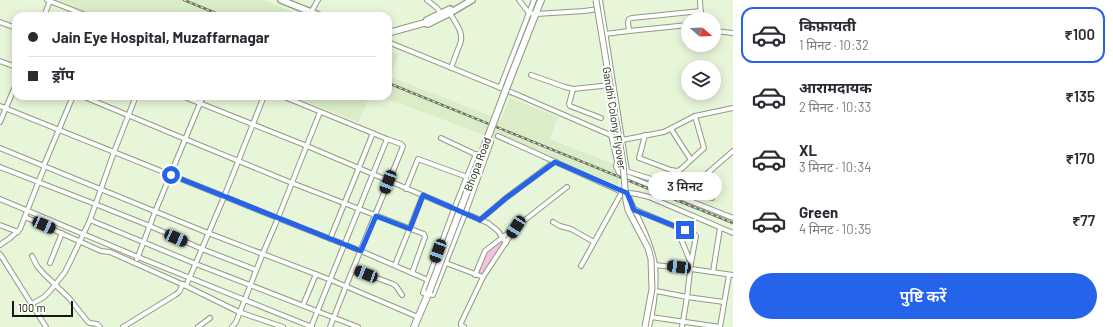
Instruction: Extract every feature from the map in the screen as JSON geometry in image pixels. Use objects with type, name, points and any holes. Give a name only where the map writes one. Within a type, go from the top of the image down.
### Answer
[{"type":"main road","points":[[281,0],[311,12]]},
{"type":"main road","points":[[449,12],[466,0]]},
{"type":"main road","points":[[392,32],[424,24],[427,20],[443,15],[472,0]]},
{"type":"main road","name":"Bhopa Road","points":[[414,327],[513,71],[532,13],[541,0]]},
{"type":"street","points":[[311,12],[318,0]]},
{"type":"street","points":[[426,0],[437,8],[443,15]]},
{"type":"street","points":[[519,0],[532,13],[601,9]]},
{"type":"street","points":[[500,88],[532,13],[534,0]]},
{"type":"street","name":"Gandhi Colony Flyover","points":[[596,0],[623,162],[626,202],[628,210],[648,248],[651,259],[652,289],[644,327]]},
{"type":"street","points":[[600,0],[626,171]]},
{"type":"street","points":[[629,31],[629,19],[701,11],[700,0]]},
{"type":"street","points":[[45,12],[48,1],[77,12]]},
{"type":"street","points":[[449,12],[460,30],[462,37],[452,68]]},
{"type":"street","points":[[0,22],[12,26]]},
{"type":"street","points":[[605,34],[681,27]]},
{"type":"street","points":[[721,32],[733,33]]},
{"type":"street","points":[[392,44],[622,140],[664,132],[695,116],[733,108]]},
{"type":"street","points":[[0,61],[12,66]]},
{"type":"street","points":[[530,75],[565,88],[573,89],[614,85]]},
{"type":"street","points":[[573,89],[569,104],[570,106],[601,118]]},
{"type":"street","points":[[0,122],[12,94]]},
{"type":"street","points":[[0,245],[18,232],[71,100]]},
{"type":"street","points":[[91,100],[185,140],[424,234],[425,236],[412,273]]},
{"type":"street","points":[[32,304],[44,297],[56,285],[65,272],[90,220],[134,100]]},
{"type":"street","points":[[192,100],[307,146],[374,174],[388,182],[423,195],[480,220],[493,226],[506,243]]},
{"type":"street","points":[[135,263],[201,100]]},
{"type":"street","points":[[123,327],[177,294],[190,278],[262,100]]},
{"type":"street","points":[[292,100],[401,144],[403,147],[330,327]]},
{"type":"street","points":[[0,106],[60,129],[224,197],[345,244],[428,280]]},
{"type":"street","points":[[232,327],[235,324],[320,112]]},
{"type":"street","points":[[645,135],[639,156],[640,158],[674,171],[680,170],[704,148],[695,116]]},
{"type":"street","points":[[671,129],[691,160]]},
{"type":"street","points":[[330,239],[373,133]]},
{"type":"street","points":[[612,135],[617,161],[616,166],[619,173],[733,218]]},
{"type":"street","points":[[498,136],[624,192],[649,197],[733,233]]},
{"type":"street","points":[[441,138],[485,158]]},
{"type":"street","points":[[0,199],[27,209],[138,257],[312,327],[387,139]]},
{"type":"street","points":[[476,154],[423,293],[433,295],[465,214],[491,142]]},
{"type":"street","points":[[0,148],[155,212],[346,286],[418,317]]},
{"type":"street","points":[[687,191],[733,151]]},
{"type":"street","points":[[406,188],[418,158],[467,176]]},
{"type":"street","points":[[480,220],[506,198],[556,162]]},
{"type":"street","points":[[0,166],[256,270]]},
{"type":"street","points":[[616,166],[626,171],[712,198]]},
{"type":"street","points":[[475,275],[485,251],[567,187]]},
{"type":"street","points":[[624,192],[651,248],[655,265],[656,291],[649,327]]},
{"type":"street","points":[[582,266],[594,242],[624,192]]},
{"type":"street","points":[[395,265],[423,195]]},
{"type":"street","points":[[634,210],[696,236],[682,327]]},
{"type":"street","points":[[25,217],[101,251],[110,252],[185,285],[239,312],[283,327]]},
{"type":"street","points":[[90,220],[196,264],[355,326]]},
{"type":"street","points":[[553,222],[571,229],[594,242]]},
{"type":"street","points":[[0,225],[18,232]]},
{"type":"street","points":[[464,327],[461,323],[483,277],[516,227]]},
{"type":"street","points":[[676,227],[691,263]]},
{"type":"street","points":[[713,272],[720,228]]},
{"type":"street","points":[[50,263],[62,233]]},
{"type":"street","points":[[0,254],[46,327]]},
{"type":"street","points":[[32,256],[37,266],[69,298],[88,322],[96,323],[100,327]]},
{"type":"street","points":[[446,263],[483,277]]},
{"type":"street","points":[[651,317],[720,327],[724,302],[731,275],[655,265]]},
{"type":"street","points":[[353,269],[393,284],[402,295]]},
{"type":"street","points":[[303,305],[316,274]]},
{"type":"street","points":[[656,291],[724,302]]},
{"type":"street","points":[[644,327],[649,301]]},
{"type":"street","points":[[198,327],[210,318]]},
{"type":"street","points":[[131,322],[134,327]]},
{"type":"shaded area","points":[[54,0],[263,0],[293,12],[84,12]]},
{"type":"shaded area","points":[[392,52],[398,54],[392,74]]},
{"type":"shaded area","points":[[392,77],[501,120],[510,98],[558,117],[550,139],[621,167],[618,185],[391,100],[392,100]]},
{"type":"shaded area","points":[[303,100],[368,100],[358,122]]},
{"type":"shaded area","points":[[501,242],[503,244],[483,275],[478,273],[485,255]]},
{"type":"railway","points":[[184,0],[213,12]]},
{"type":"railway","points":[[392,85],[733,223]]},
{"type":"route","points":[[171,175],[361,251],[376,216],[410,229],[423,195],[480,220],[506,198],[555,162],[627,193],[634,210],[685,230]]}]
